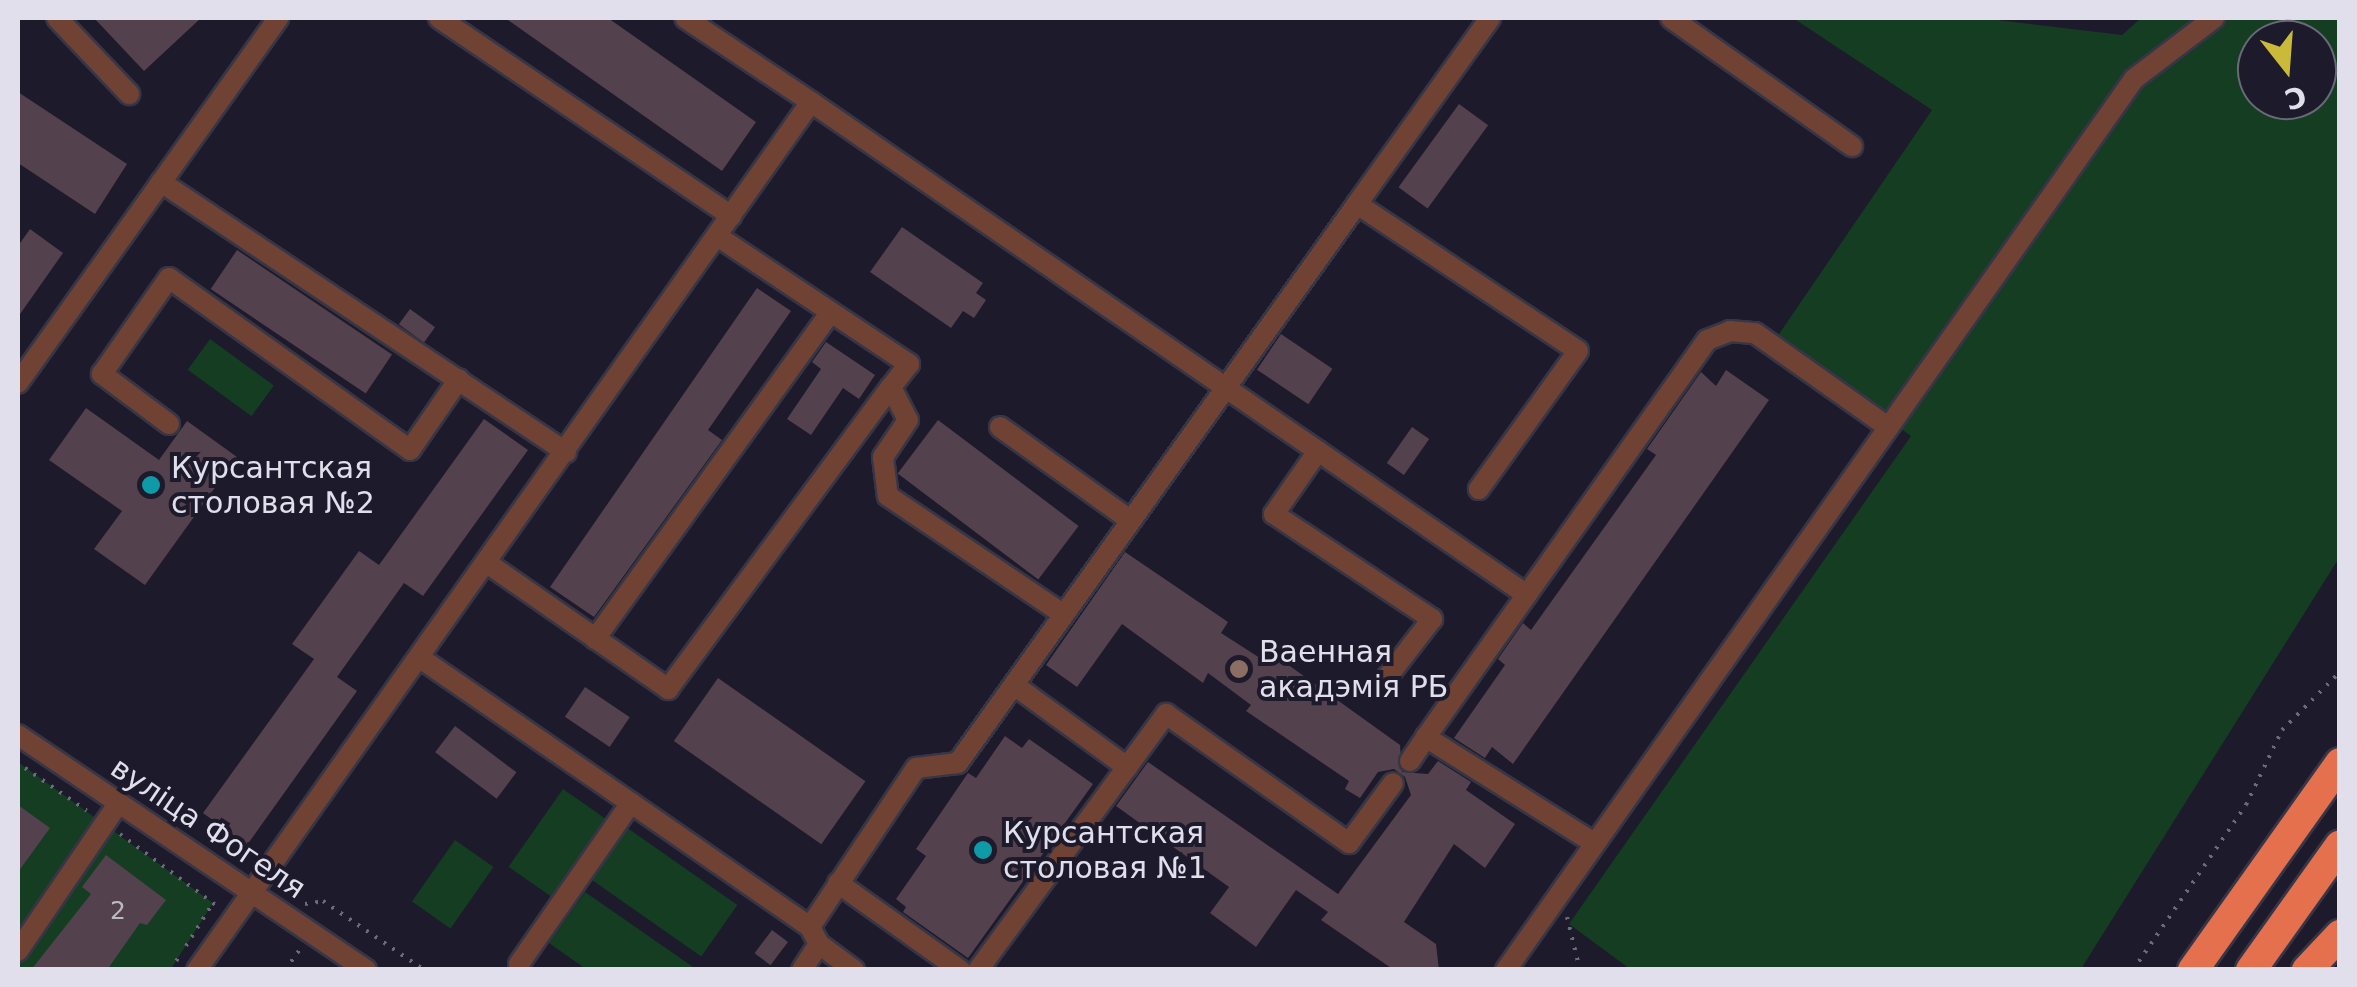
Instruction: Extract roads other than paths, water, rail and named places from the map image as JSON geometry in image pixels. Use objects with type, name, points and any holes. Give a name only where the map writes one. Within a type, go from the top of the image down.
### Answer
[{"type":"highway","points":[[2194,970],[2340,763]]},
{"type":"highway","points":[[2251,970],[2340,845]]},
{"type":"highway","points":[[2307,970],[2340,935]]},
{"type":"street","points":[[57,18],[129,94]]},
{"type":"street","points":[[18,383],[278,18]]},
{"type":"street","points":[[439,18],[731,216]]},
{"type":"street","points":[[685,18],[1527,595]]},
{"type":"street","points":[[802,970],[838,882],[916,768],[958,762],[1490,18]]},
{"type":"street","points":[[1670,18],[1852,146]]},
{"type":"street","points":[[1506,970],[2134,80],[2214,18]]},
{"type":"street","points":[[197,970],[254,895],[811,102]]},
{"type":"street","points":[[160,182],[566,452]]},
{"type":"street","points":[[1357,204],[1578,351],[1479,490]]},
{"type":"street","points":[[487,563],[668,689],[909,364],[717,236]]},
{"type":"street","points":[[169,424],[102,374],[170,278],[410,450],[459,380]]},
{"type":"street","points":[[596,639],[831,312]]},
{"type":"street","points":[[1410,761],[1707,340],[1730,330],[1756,334],[1888,427]]},
{"type":"street","points":[[891,387],[908,420],[883,457],[888,496],[1063,614]]},
{"type":"street","points":[[1000,427],[1130,520]]},
{"type":"street","points":[[1318,451],[1274,514],[1432,619],[1386,680]]},
{"type":"street","points":[[420,658],[632,803],[814,936],[854,970]]},
{"type":"street","points":[[1014,684],[1127,767]]},
{"type":"street","points":[[978,970],[1166,714],[1348,844],[1393,783]]},
{"type":"street","name":"вуліца Фогеля","points":[[18,735],[366,970]]},
{"type":"street","points":[[1426,737],[1594,843]]},
{"type":"street","points":[[519,964],[632,803]]},
{"type":"street","points":[[18,951],[118,804]]},
{"type":"street","points":[[838,882],[960,970]]},
{"type":"place","name":"Курсантская столовая №2","points":[[151,485]]},
{"type":"place","name":"Ваенная акадэмія РБ","points":[[1239,669]]},
{"type":"place","name":"Курсантская столовая №1","points":[[983,850]]}]
